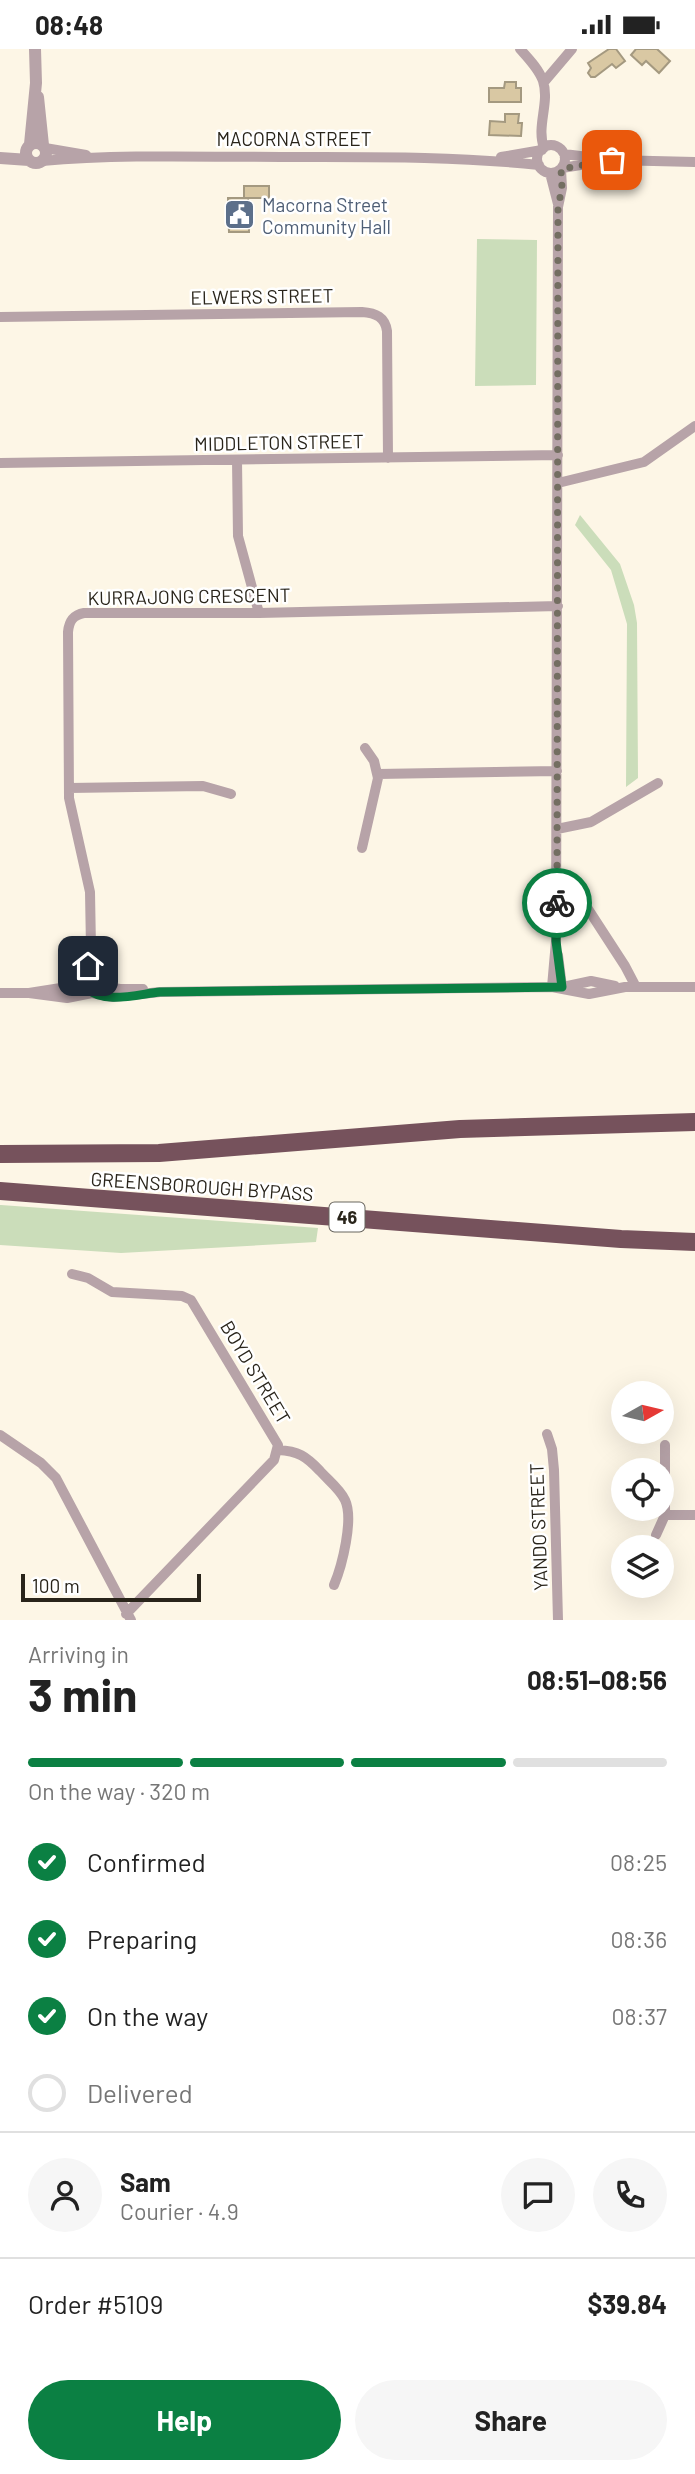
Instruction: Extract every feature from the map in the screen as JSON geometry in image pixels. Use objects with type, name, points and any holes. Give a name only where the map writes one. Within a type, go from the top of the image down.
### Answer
[{"type":"highway","name":"GREENSBOROUGH BYPASS","points":[[0,1154],[88,1155],[194,1151],[460,1129],[695,1122]]},
{"type":"highway","name":"GREENSBOROUGH BYPASS","points":[[0,1191],[621,1239],[695,1242]]},
{"type":"street","points":[[35,49],[36,151]]},
{"type":"street","points":[[520,49],[544,82],[545,108],[541,129],[547,148]]},
{"type":"street","points":[[544,82],[572,49]]},
{"type":"street","points":[[547,148],[564,154],[612,160],[695,162]]},
{"type":"street","points":[[547,148],[538,157],[543,171],[612,160]]},
{"type":"street","name":"MACORNA STREET","points":[[488,159],[547,148]]},
{"type":"street","name":"MACORNA STREET","points":[[0,152],[36,151],[100,157],[488,159],[539,165]]},
{"type":"street","name":"MACORNA STREET","points":[[0,158],[36,151]]},
{"type":"street","points":[[557,987],[558,170],[564,154]]},
{"type":"street","name":"ELWERS STREET","points":[[0,317],[362,312],[377,315],[384,320],[387,331],[388,458]]},
{"type":"street","points":[[558,483],[644,462],[695,426]]},
{"type":"street","name":"MIDDLETON STREET","points":[[0,463],[558,456]]},
{"type":"street","points":[[237,460],[238,535],[259,613]]},
{"type":"street","name":"KURRAJONG CRESCENT","points":[[91,987],[90,892],[72,816],[69,787],[68,632],[69,623],[74,616],[84,613],[259,613],[558,606]]},
{"type":"street","points":[[362,848],[378,773],[365,748]]},
{"type":"street","points":[[378,773],[557,771]]},
{"type":"street","points":[[557,829],[591,822],[658,783]]},
{"type":"street","points":[[69,787],[203,786],[231,794]]},
{"type":"street","points":[[557,877],[568,882],[575,890],[625,966],[631,987]]},
{"type":"street","points":[[0,993],[29,993],[67,998],[91,987],[113,997],[160,992],[557,987],[589,994],[631,987],[695,987]]},
{"type":"street","name":"BOYD STREET","points":[[72,1274],[88,1278],[113,1292],[182,1296],[191,1300],[277,1440],[278,1450],[274,1460],[128,1617]]},
{"type":"street","name":"YANDO STREET","points":[[547,1434],[554,1470],[558,1620]]},
{"type":"street","points":[[0,1435],[41,1463],[56,1478],[128,1617]]},
{"type":"street","points":[[665,1445],[665,1458]]},
{"type":"street","points":[[278,1450],[304,1455],[341,1492],[346,1501],[348,1512],[343,1559],[334,1585]]},
{"type":"street","points":[[674,1515],[695,1515]]},
{"type":"street","points":[[656,1535],[663,1521]]},
{"type":"green space","points":[[477,239],[537,240],[536,385],[475,386]]},
{"type":"green space","points":[[580,515],[620,564],[634,605],[637,623],[638,778],[626,787],[627,624],[611,570],[575,525]]},
{"type":"green space","points":[[0,1205],[318,1228],[316,1242],[121,1253],[0,1245]]},
{"type":"building","points":[[609,49],[616,49],[625,61],[616,68],[612,64],[595,77],[591,77],[588,63]]},
{"type":"building","points":[[636,49],[657,49],[670,61],[659,73],[646,61],[642,65],[631,55]]},
{"type":"building","points":[[505,82],[516,82],[516,88],[521,88],[521,102],[489,102],[489,88],[504,88]]},
{"type":"building","points":[[505,114],[519,114],[518,123],[522,123],[521,136],[489,135],[490,121],[505,122]]},
{"type":"building","points":[[244,186],[269,186],[269,198],[244,198]]},
{"type":"building","name":"Macorna Street Community Hall","points":[[228,198],[248,198],[249,232],[229,232]]},
{"type":"way so far","points":[[557,903],[558,207],[562,168],[612,160]]},
{"type":"place","name":"Macorna Street Community Hall","points":[[239,215]]},
{"type":"route","points":[[88,966],[87,988],[92,993],[113,997],[160,992],[562,987],[556,941],[557,903]]}]
